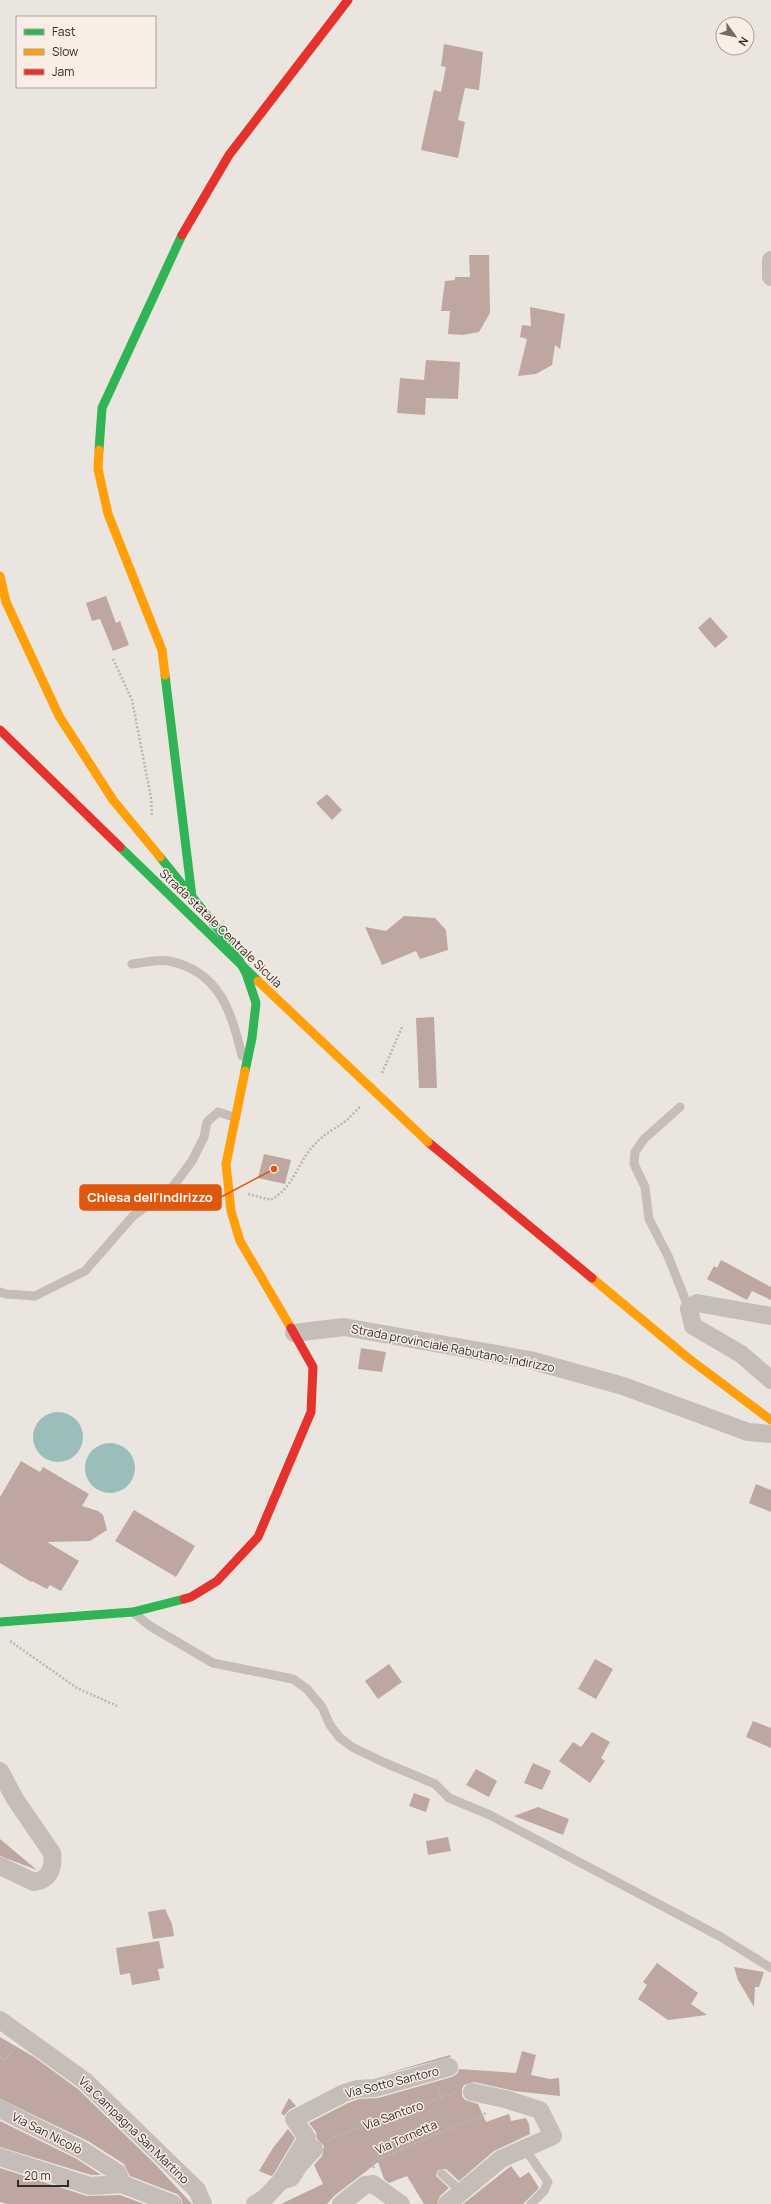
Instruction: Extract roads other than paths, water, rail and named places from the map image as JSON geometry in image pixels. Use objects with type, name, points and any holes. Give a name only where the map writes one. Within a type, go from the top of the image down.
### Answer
[{"type":"main road","points":[[192,897],[162,650],[108,514],[98,469],[102,408],[175,248],[229,155],[348,0]]},
{"type":"main road","points":[[0,576],[6,602],[59,716],[113,800],[231,945],[246,973],[256,1003],[252,1038],[234,1117],[226,1164],[231,1211],[240,1242],[313,1367],[311,1412],[258,1537],[217,1581],[191,1597],[133,1612],[1,1622]]},
{"type":"main road","name":"Strada statale Centrale Sicula","points":[[0,730],[243,967],[428,1142],[688,1358],[771,1420]]},
{"type":"street","points":[[771,260],[771,277]]},
{"type":"street","points":[[771,1316],[697,1303],[688,1310],[693,1326],[741,1354],[771,1380]]},
{"type":"street","name":"Strada provinciale Rabutano-Indirizzo","points":[[294,1333],[344,1326],[530,1360],[623,1386],[748,1432],[771,1434]]},
{"type":"street","points":[[0,1771],[15,1799],[52,1853],[53,1863],[52,1870],[46,1878],[34,1882],[0,1866]]},
{"type":"street","name":"Via Campagna San Martino","points":[[0,2020],[85,2081],[197,2190],[203,2204]]},
{"type":"street","name":"Via Sotto Santoro","points":[[281,2181],[307,2138],[294,2119],[344,2093],[357,2089],[375,2088],[449,2067]]},
{"type":"street","points":[[447,2204],[501,2159],[553,2136],[540,2110],[528,2105],[472,2092]]},
{"type":"street","name":"Via San Nicolò","points":[[0,2109],[82,2150],[118,2173],[122,2184]]},
{"type":"street","points":[[255,2204],[265,2198],[281,2181],[291,2178],[300,2164],[314,2149]]},
{"type":"street","points":[[0,2157],[90,2186],[122,2184],[174,2204]]},
{"type":"street","points":[[341,2204],[365,2185],[373,2184],[401,2204]]},
{"type":"lane","points":[[132,964],[168,961],[201,973],[219,991],[236,1027],[245,1071]]},
{"type":"lane","points":[[680,1107],[644,1139],[635,1152],[634,1164],[645,1187],[649,1219],[668,1256],[688,1310]]},
{"type":"lane","points":[[0,1292],[6,1294],[35,1296],[85,1271],[133,1216],[171,1189],[192,1161],[204,1137],[208,1122],[218,1112],[234,1117]]},
{"type":"lane","points":[[133,1612],[150,1626],[213,1663],[293,1679],[306,1689],[322,1707],[330,1725],[339,1737],[352,1747],[435,1784],[449,1798],[490,1816],[721,1937],[771,1968]]},
{"type":"lane","points":[[525,2149],[548,2182],[544,2191],[531,2204]]},
{"type":"lane","points":[[442,2174],[461,2191]]},
{"type":"water","points":[[58,1412],[72,1416],[79,1423],[83,1437],[79,1451],[72,1458],[58,1462],[44,1458],[37,1451],[33,1437],[37,1423],[44,1416]]},
{"type":"water","points":[[110,1443],[124,1447],[131,1454],[135,1468],[131,1482],[124,1489],[110,1493],[96,1489],[89,1482],[85,1468],[89,1454],[96,1447]]},
{"type":"place","name":"Chiesa dell'Indirizzo","points":[[274,1169]]}]
